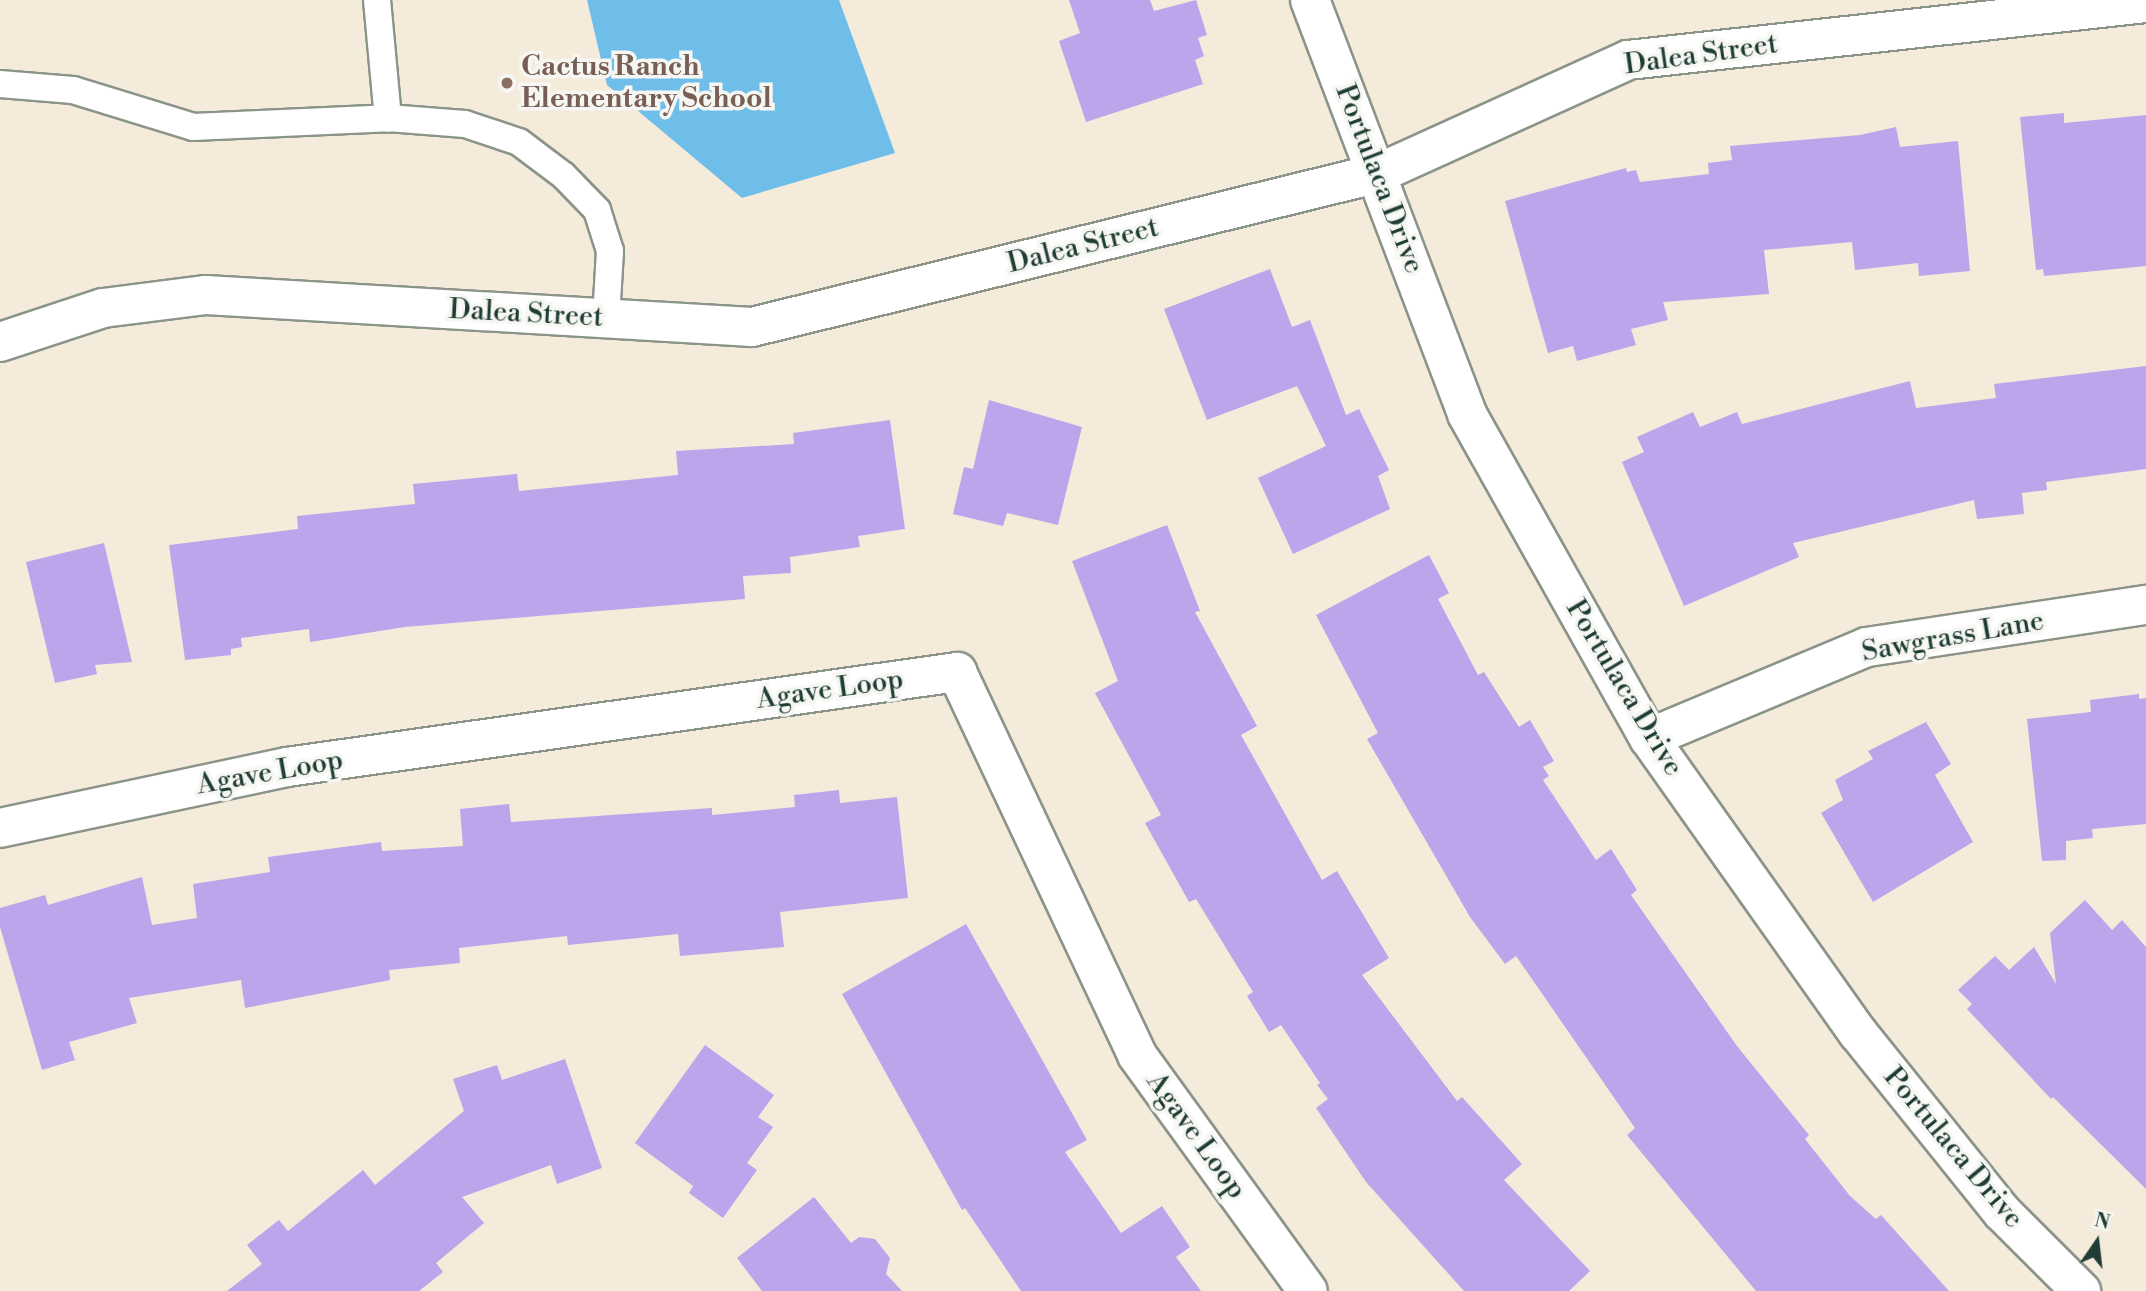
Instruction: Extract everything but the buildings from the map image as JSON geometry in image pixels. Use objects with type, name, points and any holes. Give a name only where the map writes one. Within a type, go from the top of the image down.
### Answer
[{"type":"street","name":"Portulaca Drive","points":[[1310,0],[1379,173],[1467,414],[1649,738],[1858,1033],[2003,1212],[2081,1291]]},
{"type":"street","name":"Dalea Street","points":[[0,342],[103,308],[206,295],[752,327],[1379,173],[1628,60],[2146,3]]},
{"type":"street","name":"Sawgrass Lane","points":[[1649,738],[1867,647],[2146,606]]},
{"type":"street","name":"Agave Loop","points":[[0,828],[287,767],[957,673],[1137,1055],[1308,1291]]},
{"type":"lane","points":[[377,0],[388,118]]},
{"type":"lane","points":[[0,84],[73,90],[193,127],[388,118],[465,124],[519,142],[563,175],[597,210],[610,251],[606,319]]},
{"type":"water","points":[[587,0],[839,0],[895,153],[742,198],[607,85]]},
{"type":"place","name":"Cactus Ranch Elementary School","points":[[507,83]]}]
